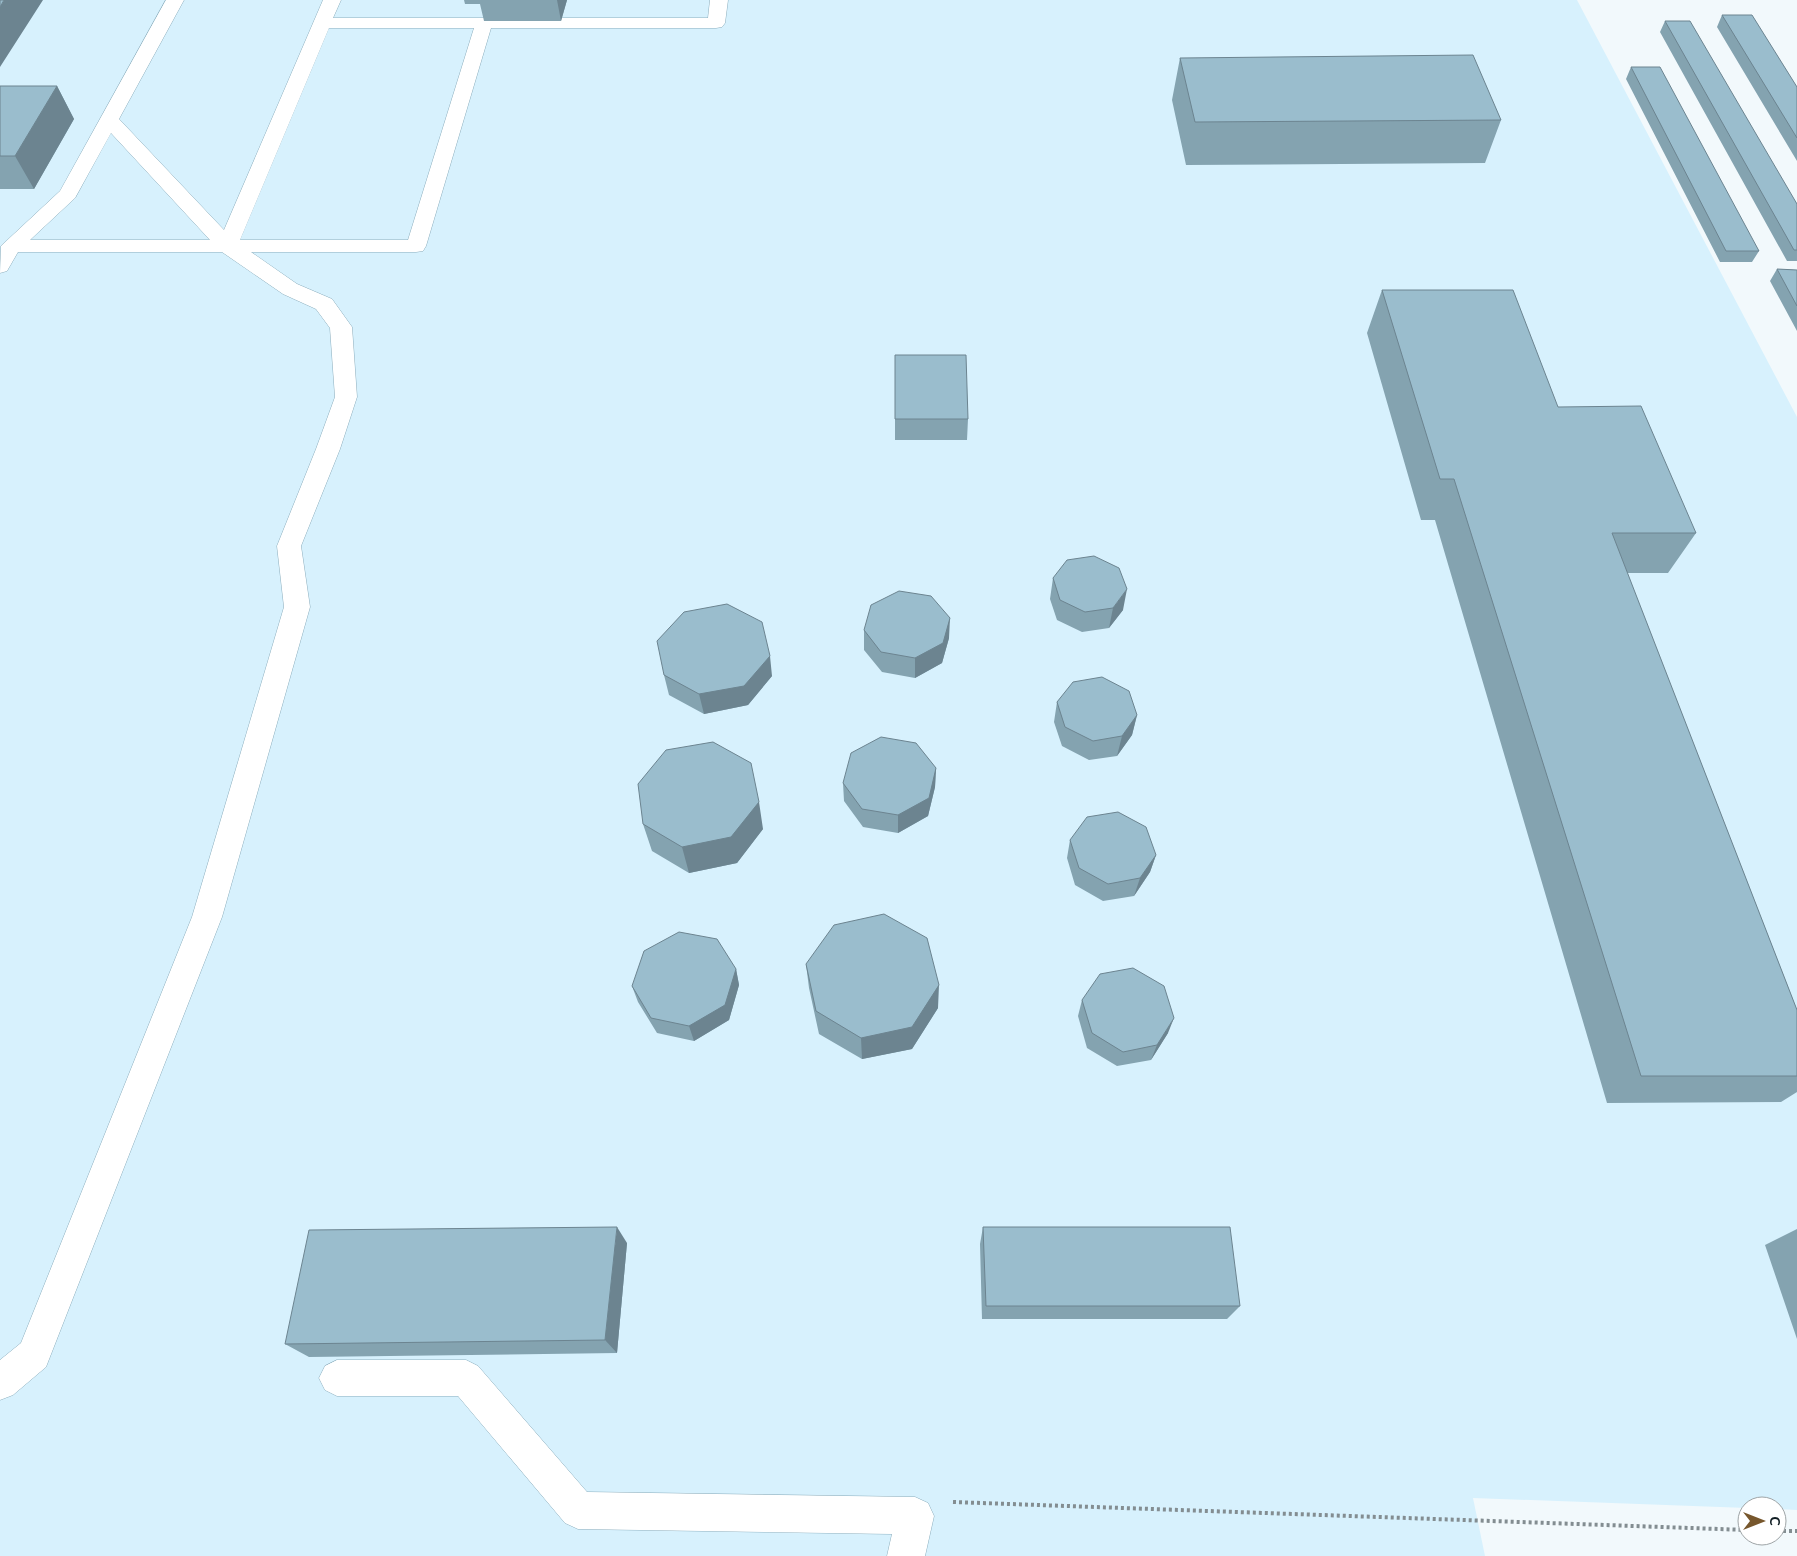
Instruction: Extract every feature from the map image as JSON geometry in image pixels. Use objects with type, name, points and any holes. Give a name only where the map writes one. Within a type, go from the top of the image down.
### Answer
[{"type":"lane","points":[[0,266],[11,246],[68,194],[175,0]]},
{"type":"lane","points":[[227,246],[332,0]]},
{"type":"lane","points":[[322,23],[716,23],[719,0]]},
{"type":"lane","points":[[11,246],[416,246],[484,23]]},
{"type":"lane","points":[[0,1382],[34,1355],[207,916],[297,607],[289,546],[328,449],[346,397],[341,327],[324,304],[290,288],[227,246],[109,120]]},
{"type":"lane","points":[[336,1378],[466,1378],[578,1510],[916,1516],[906,1556]]},
{"type":"path","points":[[950,1502],[1737,1530]]},
{"type":"shaded area","points":[[0,0],[1577,0],[1797,417],[1797,1510],[1787,1510],[1787,1496],[1737,1496],[1737,1508],[1473,1498],[1485,1556],[0,1556]]},
{"type":"building","points":[[1722,15],[1752,15],[1797,87],[1797,138]]},
{"type":"building","points":[[1665,21],[1690,21],[1797,204],[1797,250],[1794,250]]},
{"type":"building","points":[[1473,55],[1501,120],[1195,122],[1180,58]]},
{"type":"building","points":[[1631,67],[1660,67],[1759,251],[1726,251]]},
{"type":"building","points":[[0,86],[57,86],[15,156],[0,156]]},
{"type":"building","points":[[1777,269],[1797,270],[1797,306]]},
{"type":"building","points":[[1382,290],[1513,290],[1558,407],[1641,406],[1696,533],[1612,533],[1797,1010],[1797,1076],[1641,1076],[1454,479],[1440,479]]},
{"type":"building","points":[[895,355],[966,355],[968,419],[895,419]]},
{"type":"building","points":[[1094,556],[1119,568],[1127,589],[1113,608],[1085,612],[1060,600],[1053,578],[1067,560]]},
{"type":"building","points":[[899,591],[931,596],[950,618],[943,643],[915,658],[881,652],[864,630],[871,605]]},
{"type":"building","points":[[727,604],[762,622],[770,656],[744,686],[699,694],[664,675],[657,641],[684,612]]},
{"type":"building","points":[[1102,677],[1129,691],[1137,715],[1122,736],[1093,741],[1065,727],[1057,702],[1073,682]]},
{"type":"building","points":[[881,737],[916,743],[936,768],[929,798],[898,815],[862,809],[843,783],[851,753]]},
{"type":"building","points":[[713,742],[751,763],[759,802],[731,837],[682,847],[643,824],[638,784],[666,750]]},
{"type":"building","points":[[1118,812],[1146,827],[1156,855],[1140,878],[1108,884],[1079,868],[1070,840],[1087,817]]},
{"type":"building","points":[[884,914],[927,938],[939,985],[912,1027],[861,1038],[816,1011],[806,964],[834,925]]},
{"type":"building","points":[[679,932],[717,939],[736,969],[725,1005],[689,1026],[651,1018],[632,986],[644,951]]},
{"type":"building","points":[[1133,968],[1164,986],[1174,1018],[1157,1045],[1123,1052],[1092,1033],[1082,1000],[1100,974]]},
{"type":"building","points":[[617,1227],[605,1340],[285,1344],[309,1230]]},
{"type":"building","points":[[983,1227],[1230,1227],[1240,1306],[986,1306]]}]
